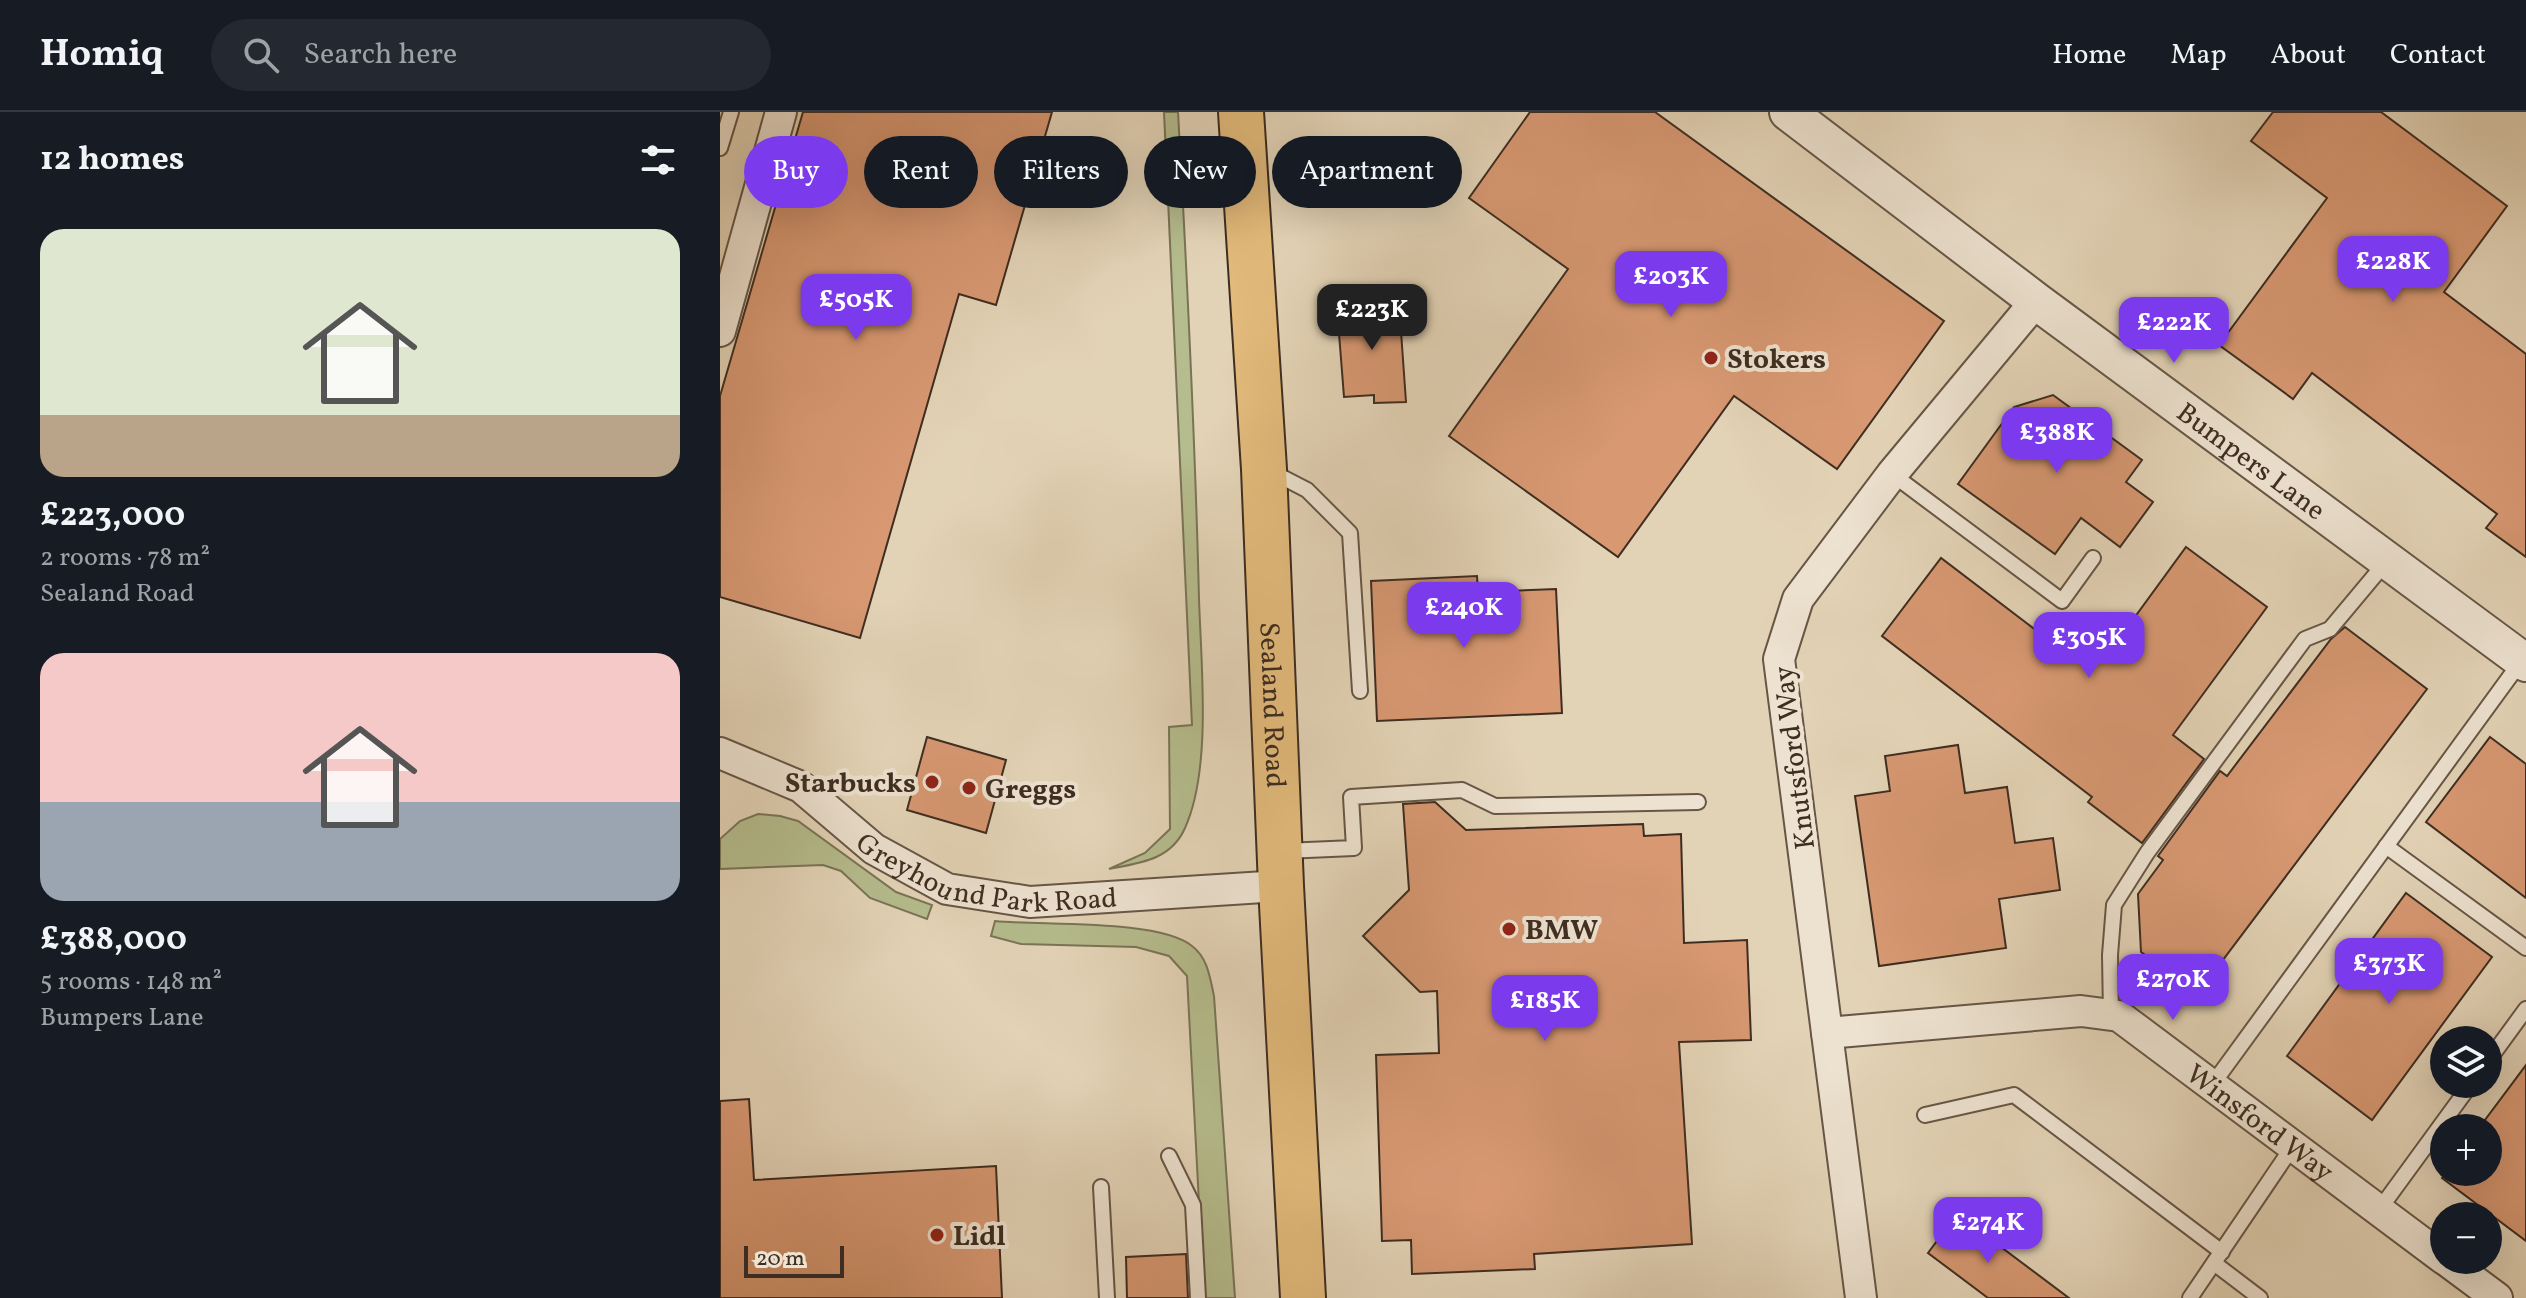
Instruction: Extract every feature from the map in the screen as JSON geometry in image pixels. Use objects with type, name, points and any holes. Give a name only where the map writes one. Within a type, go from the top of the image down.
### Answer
[{"type":"main road","name":"Sealand Road","points":[[1241,112],[1264,469],[1280,869],[1303,1298]]},
{"type":"street","points":[[720,331],[781,112]]},
{"type":"street","name":"Bumpers Lane","points":[[1788,112],[2036,301],[2524,662]]},
{"type":"street","name":"Knutsford Way","points":[[1861,1298],[1779,659],[1798,599],[1892,474],[2036,301]]},
{"type":"street","name":"Greyhound Park Road","points":[[720,753],[801,787],[874,849],[947,889],[1030,902],[1280,869]]},
{"type":"street","name":"Winsford Way","points":[[1827,1033],[2081,1011],[2119,1016],[2430,1248]]},
{"type":"street","name":"Winsford Way","points":[[2465,1274],[2497,1298]]},
{"type":"lane","points":[[720,148],[731,112]]},
{"type":"lane","points":[[1264,469],[1307,490],[1350,533],[1360,691]]},
{"type":"lane","points":[[1892,474],[2062,601],[2093,558]]},
{"type":"lane","points":[[2111,1015],[2110,955],[2114,905],[2147,853],[2305,639],[2330,629],[2387,561]]},
{"type":"lane","points":[[2212,1085],[2524,662]]},
{"type":"lane","points":[[1280,869],[1354,848],[1351,797],[1462,790],[1495,806],[1698,802]]},
{"type":"lane","points":[[2386,846],[2526,948]]},
{"type":"lane","points":[[2502,1042],[2526,1009]]},
{"type":"lane","points":[[1925,1115],[2014,1095],[2218,1258],[2260,1298]]},
{"type":"lane","points":[[2379,1210],[2461,1098]]},
{"type":"lane","points":[[2190,1298],[2293,1146]]},
{"type":"lane","points":[[1169,1156],[1193,1205],[1198,1298]]},
{"type":"lane","points":[[1101,1187],[1107,1298]]},
{"type":"green space","points":[[1164,112],[1178,112],[1179,136],[1165,136]]},
{"type":"green space","points":[[1168,208],[1183,208],[1203,685],[1202,747],[1193,804],[1179,839],[1153,858],[1109,869],[1145,853],[1170,829],[1169,727],[1192,725]]},
{"type":"green space","points":[[758,814],[798,821],[896,892],[932,905],[927,919],[870,898],[841,871],[823,865],[720,869],[720,839],[740,821]]},
{"type":"green space","points":[[995,921],[1098,925],[1153,931],[1176,937],[1202,956],[1214,996],[1235,1298],[1204,1298],[1187,976],[1169,956],[1136,947],[1021,944],[991,936]]},
{"type":"building","points":[[803,112],[1052,112],[1045,136],[994,136],[994,208],[1024,208],[996,305],[959,294],[860,638],[720,597],[720,396],[775,208],[848,208],[848,136],[796,136]]},
{"type":"building","name":"Stokers","points":[[1530,112],[1655,112],[1944,321],[1837,469],[1734,396],[1618,557],[1449,436],[1568,269],[1469,198]]},
{"type":"building","points":[[2273,112],[2381,112],[2507,206],[2444,292],[2526,354],[2526,557],[2486,528],[2497,514],[2312,373],[2293,399],[2219,345],[2327,198],[2251,141]]},
{"type":"building","points":[[1399,303],[1406,402],[1374,403],[1374,395],[1344,397],[1337,308]]},
{"type":"building","points":[[2053,395],[2142,460],[2126,482],[2153,502],[2120,547],[2081,518],[2055,554],[1958,484],[2014,407]]},
{"type":"building","points":[[2186,547],[2267,607],[2173,735],[2204,759],[2142,843],[2088,802],[2092,797],[1882,636],[1941,558],[2071,657],[2096,624],[2118,640]]},
{"type":"building","points":[[1477,576],[1478,592],[1556,589],[1562,713],[1377,721],[1371,581]]},
{"type":"building","points":[[2345,627],[2427,689],[2198,993],[2141,952],[2138,894],[2163,860],[2158,856],[2220,771],[2227,776],[2331,639]]},
{"type":"building","points":[[927,737],[1006,760],[986,833],[907,810]]},
{"type":"building","points":[[2490,737],[2526,764],[2526,898],[2426,822]]},
{"type":"building","points":[[1958,745],[1965,793],[2007,787],[2015,843],[2053,838],[2060,890],[1999,899],[2006,948],[1879,966],[1855,796],[1890,791],[1885,756]]},
{"type":"building","points":[[1435,802],[1466,830],[1643,824],[1644,836],[1681,834],[1684,943],[1747,940],[1751,1040],[1679,1042],[1692,1244],[1534,1254],[1535,1269],[1412,1274],[1411,1240],[1382,1241],[1376,1055],[1439,1053],[1437,991],[1420,992],[1363,936],[1409,890],[1403,804]]},
{"type":"building","points":[[2406,893],[2492,957],[2441,1026],[2430,1026],[2430,1041],[2372,1120],[2287,1056]]},
{"type":"building","points":[[2526,1065],[2526,1241],[2502,1223],[2502,1202],[2474,1202],[2453,1186],[2502,1186],[2502,1114],[2489,1114]]},
{"type":"building","points":[[749,1099],[754,1180],[996,1166],[1002,1298],[720,1298],[720,1101]]},
{"type":"building","points":[[1957,1214],[2069,1298],[1988,1298],[1928,1253]]},
{"type":"building","points":[[1186,1254],[1188,1298],[1127,1298],[1126,1257]]},
{"type":"place","name":"Stokers","points":[[1711,358]]},
{"type":"place","name":"Starbucks","points":[[932,782]]},
{"type":"place","name":"Greggs","points":[[969,788]]},
{"type":"place","name":"BMW","points":[[1509,929]]},
{"type":"place","name":"Lidl","points":[[937,1235]]}]
